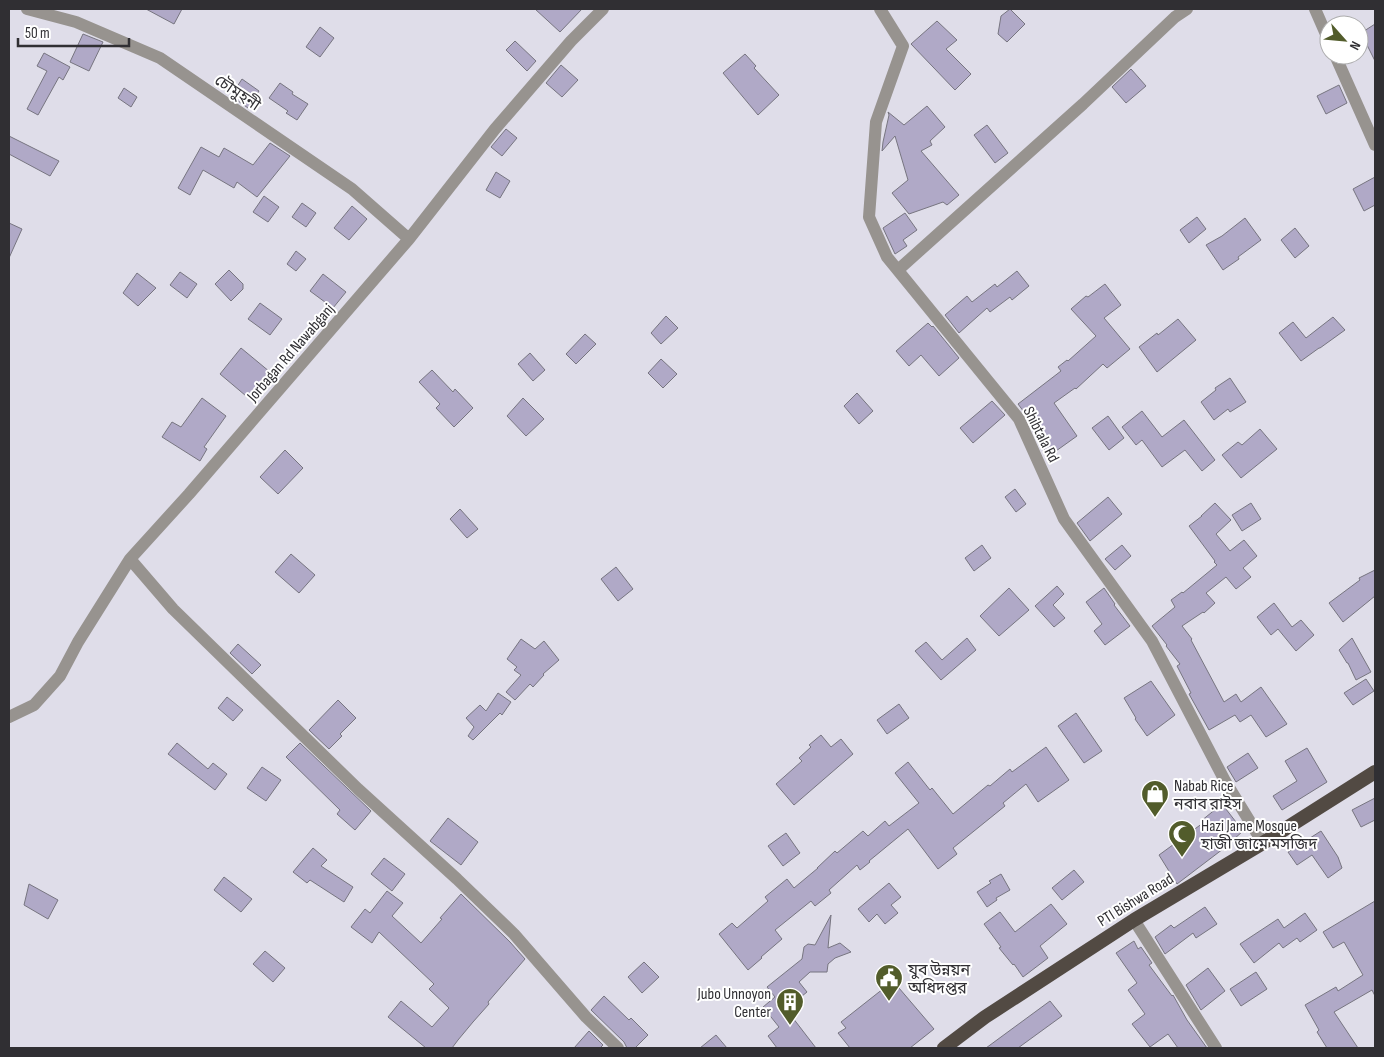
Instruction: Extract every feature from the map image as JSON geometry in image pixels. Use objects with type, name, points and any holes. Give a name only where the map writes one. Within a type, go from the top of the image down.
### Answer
[{"type":"highway","name":"PTI Bishwa Road","points":[[944,1048],[985,1017],[1134,920],[1375,772]]},
{"type":"street","name":"চৌমুহনী","points":[[27,9],[76,22],[160,58],[352,189],[409,239]]},
{"type":"street","name":"Jorbagan Rd Nawabganj","points":[[9,717],[34,705],[60,676],[78,642],[130,559],[189,494],[409,239],[495,129],[571,41],[603,9]]},
{"type":"street","name":"Shibtala Rd","points":[[880,9],[903,46],[876,122],[869,217],[887,257],[1019,418],[1064,519],[1152,641],[1225,781],[1262,842]]},
{"type":"street","points":[[898,270],[1083,104],[1175,17],[1188,9]]},
{"type":"street","points":[[1339,65],[1375,145]]},
{"type":"street","points":[[130,559],[173,609],[358,789],[514,934],[586,1017],[618,1048]]},
{"type":"street","points":[[1134,920],[1216,1048]]},
{"type":"building","points":[[146,9],[182,9],[174,24]]},
{"type":"building","points":[[535,9],[582,9],[560,32]]},
{"type":"building","points":[[1010,9],[1025,24],[1007,42],[998,34],[1001,16]]},
{"type":"building","points":[[937,21],[957,40],[946,49],[971,74],[955,90],[911,44]]},
{"type":"building","points":[[1375,24],[1375,61],[1369,49],[1369,28]]},
{"type":"building","points":[[320,27],[334,38],[320,57],[306,47]]},
{"type":"building","points":[[83,34],[103,42],[89,71],[70,62]]},
{"type":"building","points":[[515,41],[536,61],[527,71],[506,50]]},
{"type":"building","points":[[44,53],[70,67],[63,80],[59,77],[38,115],[27,109],[47,71],[37,66]]},
{"type":"building","points":[[745,54],[756,66],[754,68],[779,95],[758,115],[723,73]]},
{"type":"building","points":[[561,65],[578,80],[562,97],[546,83]]},
{"type":"building","points":[[1131,69],[1146,86],[1126,103],[1112,87]]},
{"type":"building","points":[[242,79],[259,91],[248,108],[231,96]]},
{"type":"building","points":[[280,83],[293,92],[292,94],[308,104],[297,120],[286,113],[288,111],[269,98]]},
{"type":"building","points":[[1339,85],[1347,103],[1326,114],[1317,96]]},
{"type":"building","points":[[124,88],[137,97],[131,107],[118,98]]},
{"type":"building","points":[[927,106],[945,127],[930,141],[932,145],[921,151],[959,195],[947,205],[943,202],[909,214],[892,193],[908,180],[895,136],[882,151],[888,112],[904,125]]},
{"type":"building","points":[[987,125],[1008,153],[995,163],[974,135]]},
{"type":"building","points":[[506,129],[517,138],[502,156],[491,147]]},
{"type":"building","points":[[9,136],[59,161],[50,176],[9,154]]},
{"type":"building","points":[[270,143],[290,156],[257,197],[237,182],[234,188],[203,170],[190,195],[178,188],[201,147],[219,157],[224,148],[253,165]]},
{"type":"building","points":[[496,172],[510,181],[500,198],[486,190]]},
{"type":"building","points":[[1375,177],[1375,205],[1364,211],[1353,189]]},
{"type":"building","points":[[264,196],[279,207],[268,222],[253,212]]},
{"type":"building","points":[[302,203],[316,213],[306,227],[292,217]]},
{"type":"building","points":[[352,206],[367,219],[349,240],[334,228]]},
{"type":"building","points":[[905,213],[917,230],[903,240],[907,246],[895,254],[883,228]]},
{"type":"building","points":[[1197,217],[1206,229],[1189,243],[1180,230]]},
{"type":"building","points":[[1245,218],[1261,240],[1223,270],[1206,245],[1222,236]]},
{"type":"building","points":[[9,223],[22,229],[9,258]]},
{"type":"building","points":[[1295,228],[1309,246],[1295,258],[1281,240]]},
{"type":"building","points":[[296,251],[306,259],[296,271],[287,264]]},
{"type":"building","points":[[229,270],[243,284],[243,289],[231,301],[215,284]]},
{"type":"building","points":[[1017,271],[1029,286],[1012,300],[1010,297],[990,312],[987,308],[959,333],[945,315],[967,296],[972,302],[995,284],[997,287]]},
{"type":"building","points":[[180,272],[197,284],[187,298],[170,285]]},
{"type":"building","points":[[137,273],[156,288],[138,306],[123,293]]},
{"type":"building","points":[[323,274],[346,292],[333,308],[310,291]]},
{"type":"building","points":[[1105,284],[1121,305],[1104,318],[1130,349],[1107,368],[1103,364],[1076,389],[1054,403],[1077,436],[1049,456],[1035,435],[1039,432],[1018,404],[1061,371],[1058,367],[1068,361],[1096,336],[1071,309],[1086,296],[1088,297]]},
{"type":"building","points":[[260,303],[282,319],[270,335],[248,319]]},
{"type":"building","points":[[666,316],[678,328],[661,344],[651,333]]},
{"type":"building","points":[[1333,317],[1345,330],[1301,361],[1279,333],[1293,322],[1306,338]]},
{"type":"building","points":[[1178,319],[1196,340],[1157,372],[1139,347]]},
{"type":"building","points":[[928,323],[933,326],[959,358],[939,376],[921,355],[909,366],[896,351]]},
{"type":"building","points":[[585,334],[596,344],[576,364],[566,354]]},
{"type":"building","points":[[241,348],[270,372],[258,386],[262,389],[252,401],[220,374]]},
{"type":"building","points":[[530,353],[545,370],[533,381],[518,364]]},
{"type":"building","points":[[661,359],[677,374],[663,388],[648,373]]},
{"type":"building","points":[[432,370],[453,392],[455,389],[473,408],[454,427],[436,408],[440,404],[419,382]]},
{"type":"building","points":[[1230,378],[1246,402],[1230,412],[1228,409],[1214,420],[1201,402],[1216,390],[1215,388]]},
{"type":"building","points":[[857,393],[873,411],[859,424],[844,406]]},
{"type":"building","points":[[202,398],[226,416],[204,447],[207,449],[200,461],[162,437],[172,422],[181,427]]},
{"type":"building","points":[[523,398],[544,419],[526,436],[507,416]]},
{"type":"building","points":[[992,401],[1005,415],[973,443],[960,428]]},
{"type":"building","points":[[1142,411],[1162,437],[1184,420],[1215,460],[1202,471],[1185,450],[1162,467],[1142,440],[1136,445],[1122,427]]},
{"type":"building","points":[[1108,416],[1124,438],[1109,450],[1092,428]]},
{"type":"building","points":[[1260,429],[1277,449],[1241,478],[1222,455],[1238,442],[1242,445]]},
{"type":"building","points":[[285,450],[303,468],[278,494],[260,477]]},
{"type":"building","points":[[1015,489],[1026,504],[1016,512],[1005,497]]},
{"type":"building","points":[[1108,497],[1122,514],[1090,541],[1077,523]]},
{"type":"building","points":[[1215,503],[1231,520],[1216,534],[1230,551],[1244,540],[1257,556],[1243,568],[1251,577],[1236,589],[1226,577],[1206,593],[1215,603],[1204,613],[1182,626],[1192,639],[1224,702],[1236,694],[1241,702],[1261,687],[1287,724],[1266,737],[1251,715],[1240,722],[1235,715],[1209,730],[1189,694],[1191,693],[1177,666],[1180,664],[1152,626],[1175,607],[1171,600],[1183,593],[1217,565],[1189,526]]},
{"type":"building","points":[[1251,503],[1261,519],[1242,531],[1232,515]]},
{"type":"building","points":[[460,509],[478,529],[467,538],[450,519]]},
{"type":"building","points":[[982,545],[991,558],[974,571],[965,558]]},
{"type":"building","points":[[1122,545],[1131,556],[1115,570],[1105,559]]},
{"type":"building","points":[[291,554],[315,575],[299,593],[275,572]]},
{"type":"building","points":[[616,567],[633,589],[618,601],[601,579]]},
{"type":"building","points":[[1375,570],[1375,596],[1343,622],[1329,603],[1360,580],[1359,578]]},
{"type":"building","points":[[1057,586],[1064,594],[1053,605],[1065,618],[1054,627],[1035,606]]},
{"type":"building","points":[[1009,588],[1029,610],[999,636],[980,616]]},
{"type":"building","points":[[1104,588],[1130,626],[1105,645],[1094,631],[1102,624],[1086,602]]},
{"type":"building","points":[[1274,603],[1292,627],[1301,620],[1314,635],[1296,651],[1278,629],[1271,635],[1257,617]]},
{"type":"building","points":[[967,638],[976,650],[941,680],[915,651],[926,642],[942,660]]},
{"type":"building","points":[[1352,638],[1371,672],[1356,680],[1339,650]]},
{"type":"building","points":[[521,639],[535,649],[544,641],[559,660],[543,674],[533,687],[530,684],[515,700],[506,692],[521,675],[514,670],[517,667],[507,659]]},
{"type":"building","points":[[238,644],[261,665],[252,674],[230,653]]},
{"type":"building","points":[[1366,679],[1374,691],[1353,705],[1344,693]]},
{"type":"building","points":[[1151,681],[1175,715],[1147,736],[1124,698]]},
{"type":"building","points":[[498,693],[511,702],[502,715],[500,713],[473,740],[468,736],[474,727],[466,718],[480,705],[486,711]]},
{"type":"building","points":[[227,697],[243,710],[233,721],[218,708]]},
{"type":"building","points":[[338,700],[356,718],[340,734],[342,736],[329,749],[309,730]]},
{"type":"building","points":[[899,704],[909,718],[887,734],[877,720]]},
{"type":"building","points":[[1076,713],[1102,751],[1084,763],[1058,726]]},
{"type":"building","points":[[821,735],[831,747],[841,739],[853,754],[794,805],[776,784],[802,761],[799,758],[811,747],[809,745]]},
{"type":"building","points":[[177,743],[208,769],[213,763],[227,774],[215,790],[168,754]]},
{"type":"building","points":[[300,743],[371,811],[355,830],[337,814],[340,810],[286,757]]},
{"type":"building","points":[[1046,747],[1069,780],[1038,802],[1026,784],[1003,803],[1005,806],[953,848],[957,854],[938,869],[908,829],[860,870],[857,865],[829,890],[831,893],[815,906],[811,901],[775,930],[782,939],[748,970],[719,934],[732,923],[737,928],[768,901],[765,897],[787,879],[794,888],[835,851],[837,853],[863,831],[868,836],[885,821],[889,826],[919,803],[895,773],[908,762],[930,790],[932,788],[953,814],[1010,769],[1012,772]]},
{"type":"building","points":[[1307,748],[1327,782],[1282,810],[1273,796],[1297,781],[1285,761]]},
{"type":"building","points":[[1248,753],[1258,768],[1236,782],[1227,767]]},
{"type":"building","points":[[262,767],[281,780],[266,801],[247,788]]},
{"type":"building","points":[[1375,798],[1375,820],[1361,827],[1352,810]]},
{"type":"building","points":[[1222,804],[1243,831],[1223,849],[1177,884],[1159,855],[1203,823],[1201,821]]},
{"type":"building","points":[[448,818],[478,842],[461,865],[430,841]]},
{"type":"building","points":[[1321,831],[1338,857],[1342,868],[1328,878],[1312,855],[1297,865],[1288,852]]},
{"type":"building","points":[[786,833],[800,853],[783,866],[768,846]]},
{"type":"building","points":[[313,848],[327,860],[321,866],[353,887],[344,902],[310,880],[307,883],[293,872]]},
{"type":"building","points":[[384,858],[405,874],[392,891],[371,874]]},
{"type":"building","points":[[1074,870],[1084,882],[1062,900],[1052,888]]},
{"type":"building","points":[[1001,874],[1010,890],[996,898],[997,900],[987,907],[977,892],[991,883],[989,881]]},
{"type":"building","points":[[224,877],[252,899],[241,912],[214,890]]},
{"type":"building","points":[[889,883],[901,897],[891,905],[898,913],[885,924],[877,914],[869,922],[858,909]]},
{"type":"building","points":[[29,884],[58,900],[48,919],[24,905]]},
{"type":"building","points":[[387,891],[403,903],[392,916],[421,943],[461,894],[525,959],[452,1048],[426,1048],[388,1017],[401,1001],[432,1027],[449,1008],[429,989],[434,984],[379,932],[372,943],[351,927],[365,909],[370,913]]},
{"type":"building","points":[[1375,901],[1375,996],[1372,990],[1334,1012],[1358,1048],[1327,1048],[1317,1032],[1319,1030],[1305,1005],[1336,987],[1338,991],[1363,975],[1344,942],[1333,948],[1323,932]]},
{"type":"building","points":[[1051,904],[1067,924],[1040,946],[1048,958],[1023,977],[999,948],[1001,947],[984,924],[1000,912],[1015,932]]},
{"type":"building","points":[[1205,907],[1217,924],[1196,938],[1193,933],[1165,954],[1155,937],[1171,925],[1174,928]]},
{"type":"building","points":[[1305,913],[1317,930],[1300,942],[1297,938],[1283,948],[1279,943],[1254,963],[1240,944],[1278,919],[1284,928]]},
{"type":"building","points":[[831,915],[828,948],[840,943],[851,952],[835,958],[828,964],[827,972],[810,972],[799,982],[807,992],[786,1009],[816,1048],[777,1048],[768,1036],[779,1027],[763,1007],[775,997],[767,987],[802,959],[804,947],[808,944],[815,945]]},
{"type":"building","points":[[1134,941],[1138,949],[1141,947],[1152,963],[1149,965],[1173,995],[1187,1020],[1207,1048],[1178,1048],[1168,1034],[1150,1047],[1132,1024],[1145,1014],[1128,990],[1137,983],[1116,953]]},
{"type":"building","points":[[265,951],[285,968],[273,982],[253,964]]},
{"type":"building","points":[[644,962],[659,977],[642,993],[628,977]]},
{"type":"building","points":[[1208,968],[1225,991],[1201,1010],[1186,985]]},
{"type":"building","points":[[1256,972],[1267,989],[1241,1006],[1230,989]]},
{"type":"building","name":"যুব উন্নয়ন অধিদপ্তর","points":[[893,981],[934,1029],[910,1048],[850,1048],[838,1033],[846,1028],[841,1022]]},
{"type":"building","points":[[604,996],[648,1035],[635,1048],[627,1048],[624,1042],[591,1010]]},
{"type":"building","points":[[1050,1001],[1062,1016],[1018,1048],[986,1048]]},
{"type":"building","points":[[589,1031],[603,1045],[600,1048],[574,1048]]},
{"type":"building","points":[[716,1035],[727,1048],[700,1048]]},
{"type":"place","name":"Nabab Rice নবাব রাইস","points":[[1155,818]]},
{"type":"place","name":"Hazi Jame Mosque হাজী জামে মসজিদ","points":[[1182,858]]},
{"type":"place","name":"যুব উন্নয়ন অধিদপ্তর","points":[[889,1002]]},
{"type":"place","name":"Jubo Unnoyon Center","points":[[790,1026]]}]
